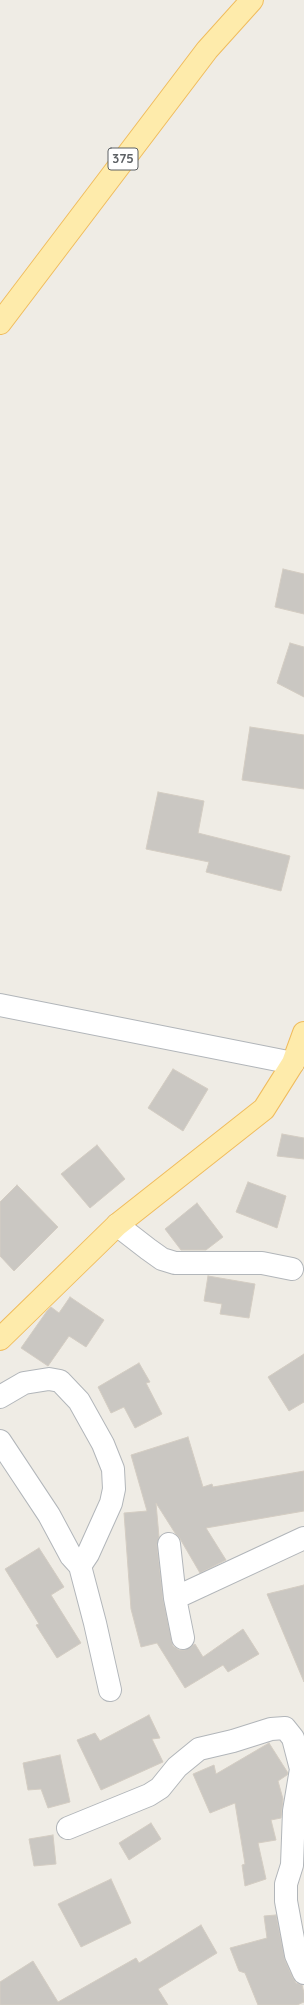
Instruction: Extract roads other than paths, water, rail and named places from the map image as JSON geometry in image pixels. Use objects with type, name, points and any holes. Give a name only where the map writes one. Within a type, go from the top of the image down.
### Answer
[{"type":"main road","name":"375","points":[[0,323],[207,50],[252,0]]},
{"type":"main road","points":[[0,1339],[118,1225],[264,1109],[293,1063],[304,1033]]},
{"type":"street","points":[[0,1005],[293,1063]]},
{"type":"street","points":[[118,1225],[148,1250],[162,1259],[175,1263],[262,1264],[292,1269]]},
{"type":"street","points":[[0,1397],[24,1383],[49,1379],[60,1381],[79,1401],[103,1444],[113,1469],[114,1490],[111,1503],[88,1554],[80,1566]]},
{"type":"street","points":[[0,1441],[49,1515],[71,1556],[80,1566],[110,1690]]},
{"type":"street","points":[[175,1598],[304,1538]]},
{"type":"street","points":[[169,1544],[175,1598],[183,1638]]},
{"type":"street","points":[[68,1828],[149,1796],[160,1788],[177,1767],[199,1749],[233,1741],[271,1729],[285,1728],[292,1738],[302,1769],[294,1811],[298,1865],[286,1884],[286,1901],[296,1955],[304,1973]]}]
